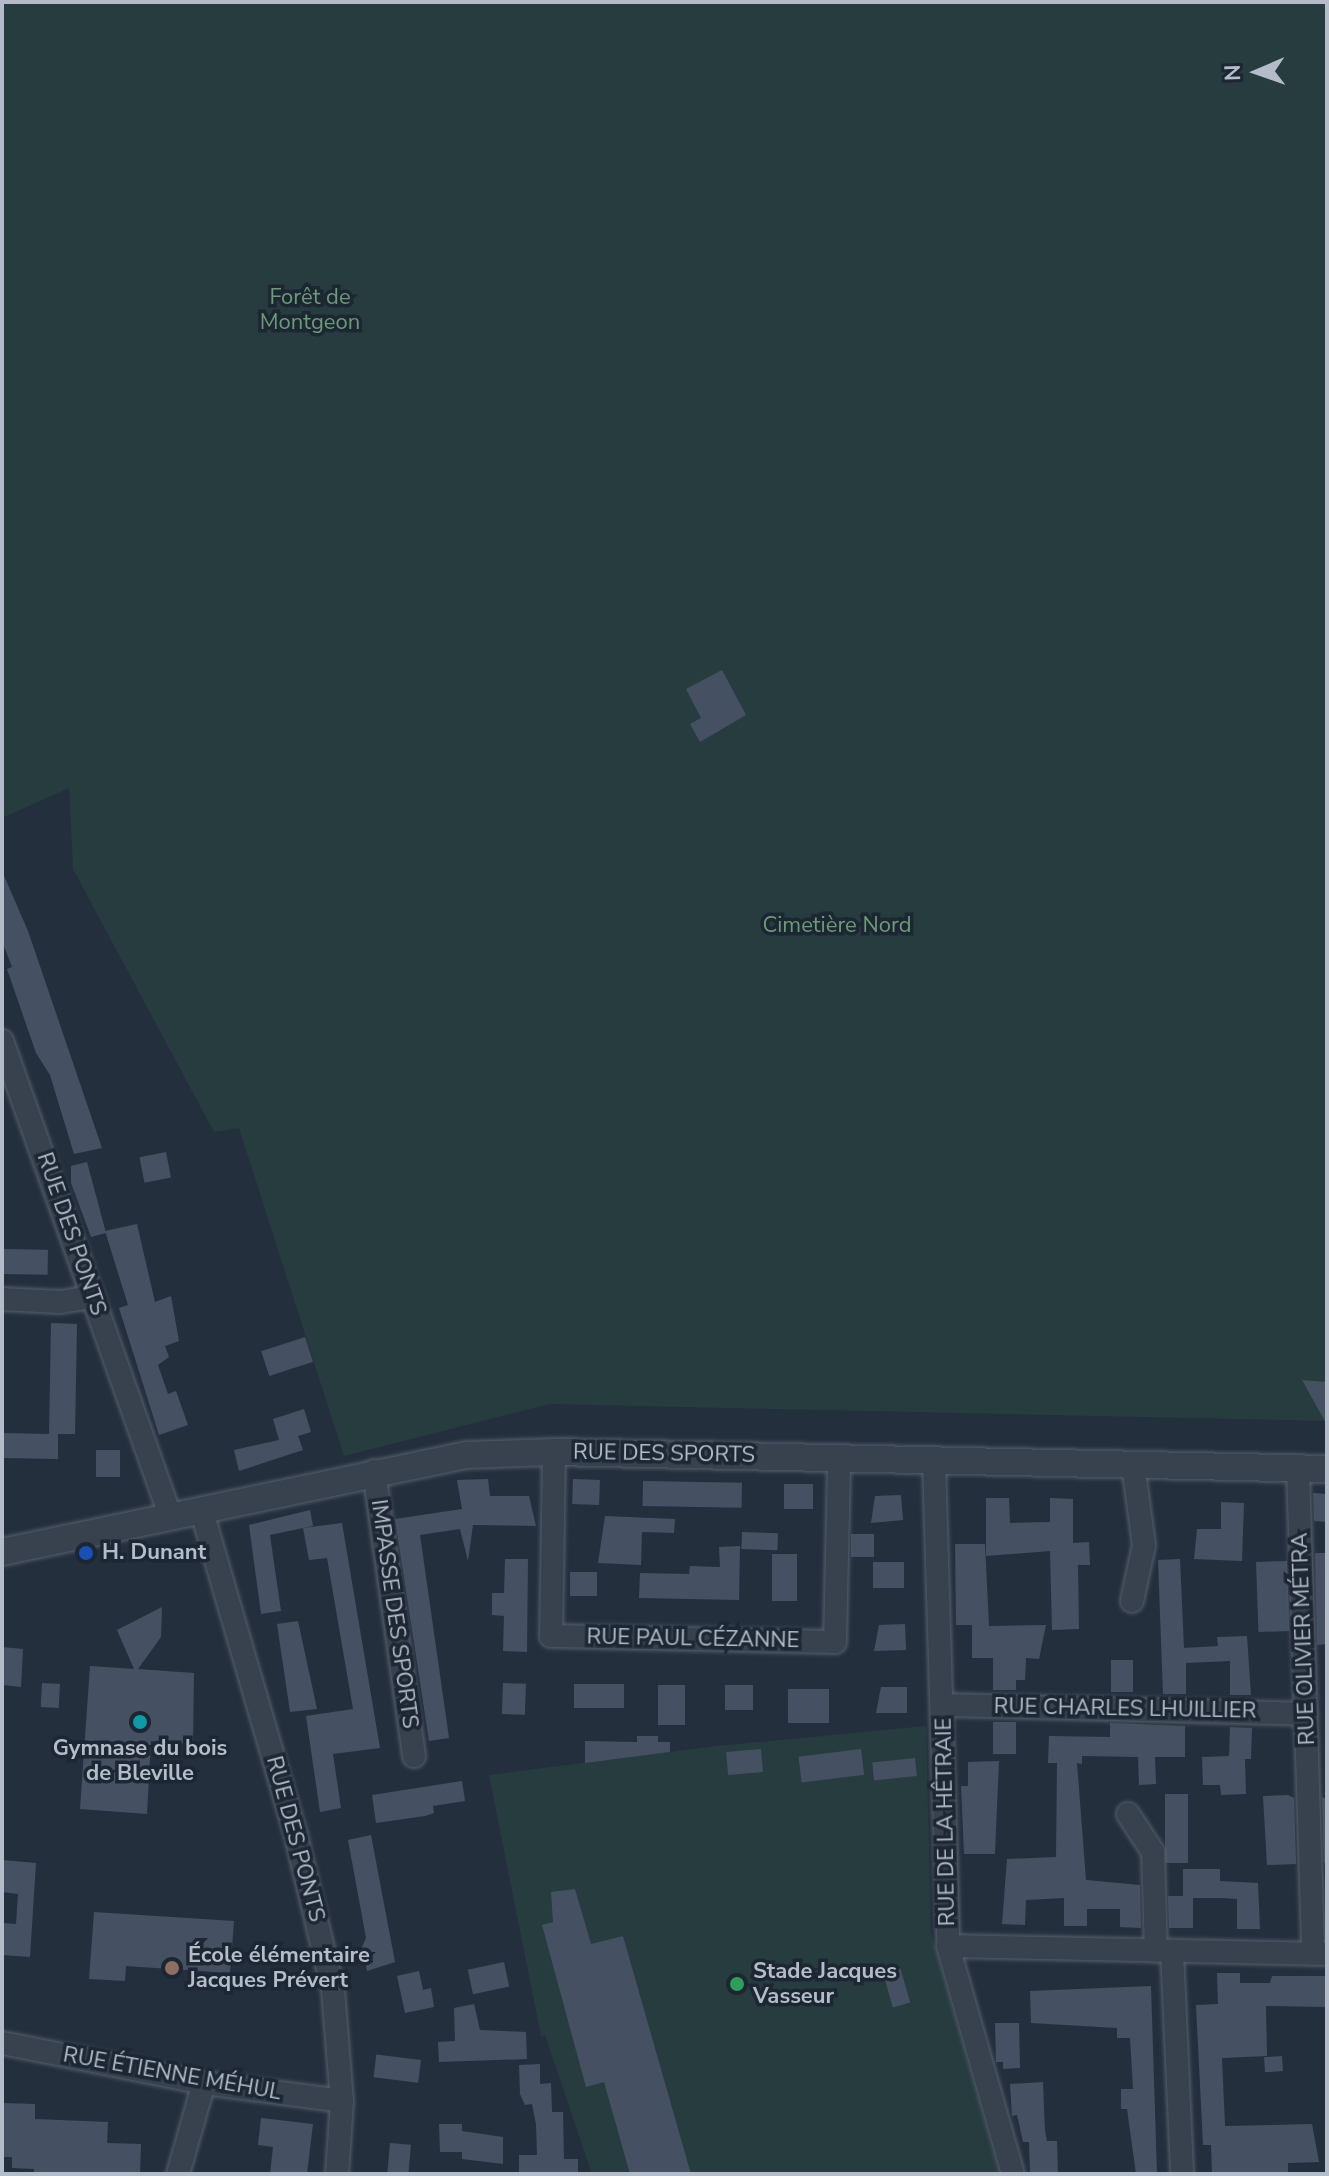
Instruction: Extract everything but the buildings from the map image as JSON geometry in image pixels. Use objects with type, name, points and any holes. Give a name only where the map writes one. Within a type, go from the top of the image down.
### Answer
[{"type":"street","name":"RUE DES PONTS","points":[[2,1041],[171,1518]]},
{"type":"street","points":[[2,1299],[60,1302],[93,1297]]},
{"type":"street","name":"RUE DES SPORTS","points":[[2,1552],[202,1512],[374,1471],[467,1455],[554,1452],[1327,1469]]},
{"type":"street","name":"RUE PAUL CÉZANNE","points":[[554,1452],[551,1636],[583,1637],[835,1642],[839,1459]]},
{"type":"street","name":"RUE DE LA HÊTRAIE","points":[[934,1460],[945,1705],[948,1946],[1013,2174]]},
{"type":"street","points":[[1132,1601],[1144,1545],[1133,1465]]},
{"type":"street","name":"RUE OLIVIER MÉTRA","points":[[1298,1469],[1306,1714],[1320,1954]]},
{"type":"street","name":"IMPASSE DES SPORTS","points":[[374,1471],[414,1756]]},
{"type":"street","name":"RUE DES PONTS","points":[[202,1512],[297,1840],[330,1975],[342,2101],[337,2174]]},
{"type":"street","name":"RUE CHARLES LHUILLIER","points":[[945,1705],[1306,1714]]},
{"type":"street","points":[[1128,1814],[1153,1852],[1182,2174]]},
{"type":"street","points":[[948,1946],[1320,1954]]},
{"type":"street","name":"RUE ÉTIENNE MÉHUL","points":[[2,2043],[204,2083],[342,2101]]},
{"type":"street","points":[[178,2174],[204,2083]]},
{"type":"green space","points":[[2,2],[1327,2],[1327,1421],[550,1404],[344,1456],[239,1128],[214,1132],[73,869],[69,788],[2,818]]},
{"type":"green space","name":"Stade Jacques Vasseur","points":[[926,1726],[931,1933],[999,2174],[592,2174],[545,2035],[541,2036],[489,1775],[717,1746]]},
{"type":"place","name":"H. Dunant","points":[[86,1553]]},
{"type":"place","name":"Gymnase du bois de Bleville","points":[[140,1722]]},
{"type":"place","name":"École élémentaire Jacques Prévert","points":[[172,1968]]},
{"type":"place","name":"Stade Jacques Vasseur","points":[[737,1984]]},
{"type":"park label","name":"Forêt de Montgeon","points":[[310,310]]},
{"type":"park label","name":"Cimetière Nord","points":[[837,926]]}]
